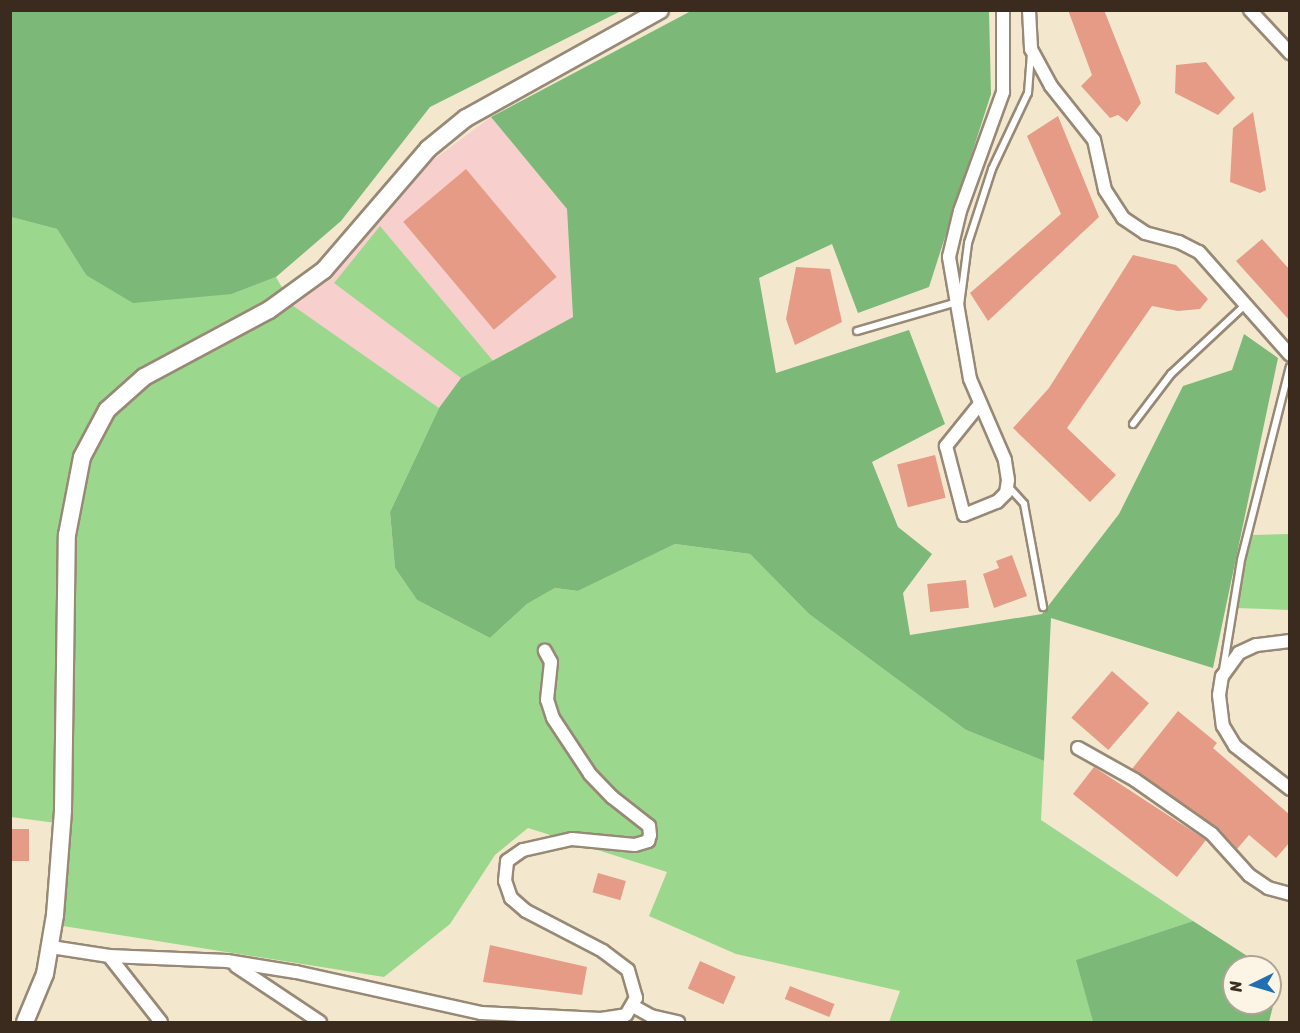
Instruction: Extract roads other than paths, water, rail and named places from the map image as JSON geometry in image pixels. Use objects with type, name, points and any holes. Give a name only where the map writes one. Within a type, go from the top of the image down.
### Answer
[{"type":"street","points":[[25,1023],[39,993],[51,947],[63,810],[67,535],[82,457],[107,410],[144,377],[260,315],[324,270],[428,149],[466,118],[660,10]]},
{"type":"street","points":[[979,405],[945,446],[964,515],[997,502],[1007,485],[1005,460],[979,405],[954,303],[949,257],[952,237],[1003,92],[1003,10]]},
{"type":"street","points":[[1029,10],[1030,49],[1051,86],[1094,140],[1105,190],[1123,218],[1144,233],[1179,242],[1199,252],[1290,355]]},
{"type":"street","points":[[1250,10],[1290,53]]},
{"type":"street","points":[[1290,641],[1256,645],[1239,654],[1222,676],[1218,695],[1223,726],[1251,762],[1290,789]]},
{"type":"street","points":[[51,947],[109,956],[227,961],[296,972],[481,1013],[601,1019],[626,1015],[636,998],[634,983],[619,961],[526,911],[507,890],[507,861],[523,850],[572,839],[635,845],[648,841],[650,835],[649,826],[612,797],[590,774],[552,718],[547,700],[550,662],[545,651]]},
{"type":"street","points":[[1078,748],[1135,780],[1212,834],[1249,875],[1268,888],[1290,894]]},
{"type":"street","points":[[109,956],[161,1023]]},
{"type":"street","points":[[227,961],[265,982],[320,1023]]},
{"type":"street","points":[[633,1006],[651,1016],[678,1023]]},
{"type":"lane","points":[[957,316],[965,288],[968,243],[987,181],[1028,93],[1030,49]]},
{"type":"lane","points":[[857,331],[954,303]]},
{"type":"lane","points":[[1133,424],[1171,374],[1245,305]]},
{"type":"lane","points":[[1222,676],[1240,560],[1290,367]]},
{"type":"lane","points":[[1007,485],[1024,504],[1043,607]]}]
